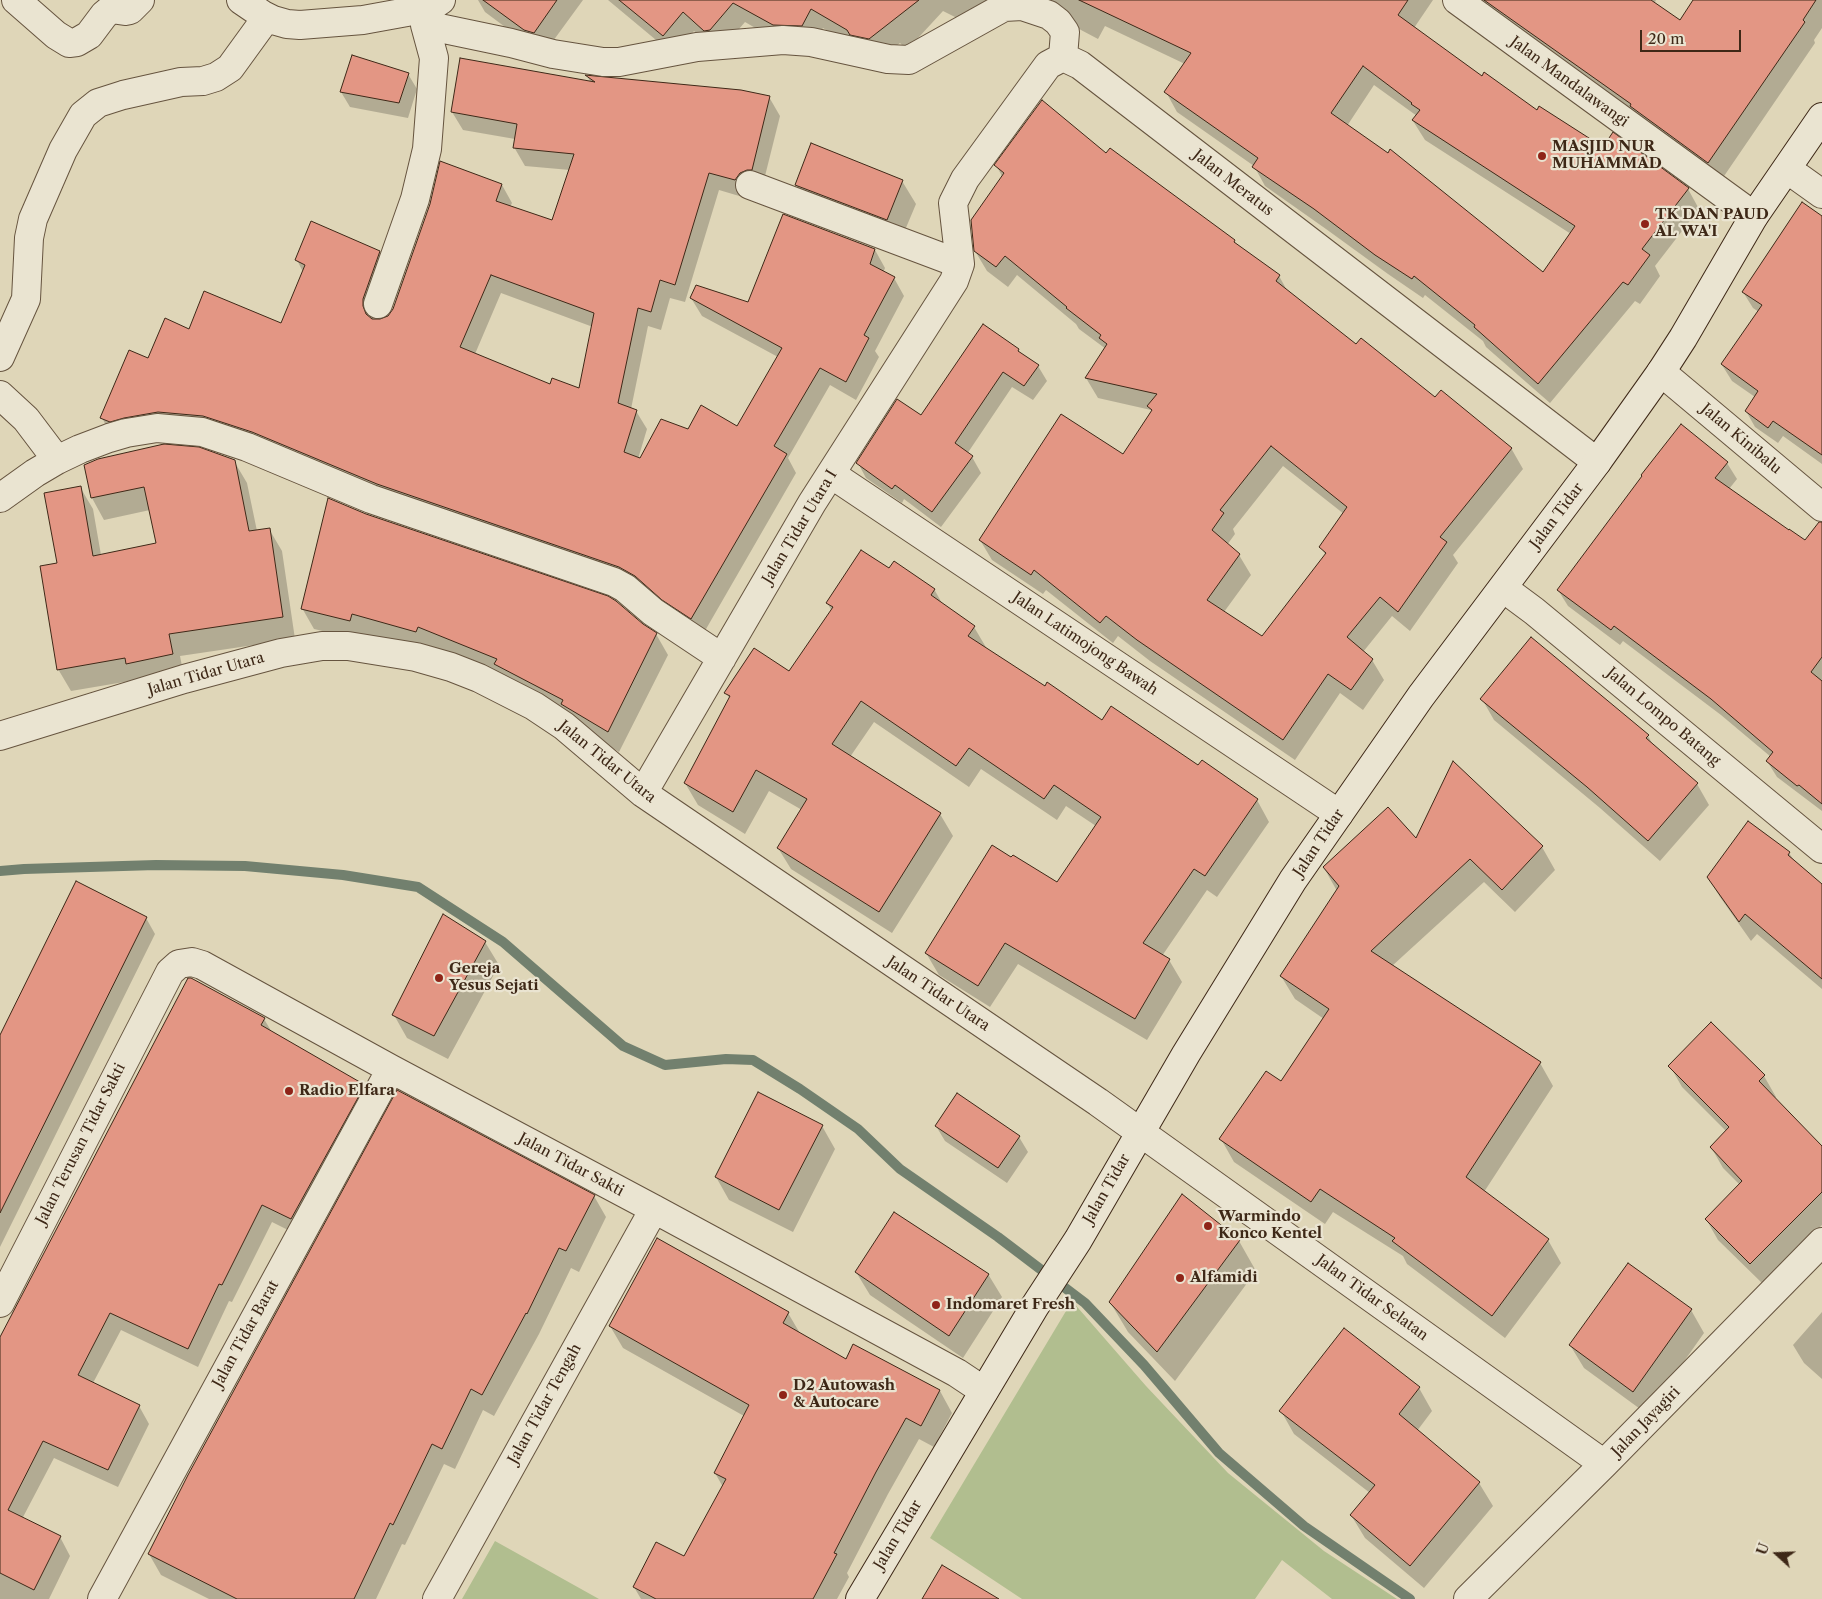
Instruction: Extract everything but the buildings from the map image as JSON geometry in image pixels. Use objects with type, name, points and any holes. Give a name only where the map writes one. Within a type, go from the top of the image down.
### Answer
[{"type":"street","points":[[16,0],[56,35],[69,43],[77,42],[89,35],[111,9],[130,10],[140,0]]},
{"type":"street","points":[[242,0],[267,17],[287,24],[318,24],[364,20],[432,11],[511,43],[553,54],[604,62],[619,62],[697,47],[783,40],[811,42],[888,60],[909,60],[1004,7],[1012,6],[1034,9],[1049,15],[1058,22],[1065,32],[1063,57],[1048,65],[965,179],[954,203],[960,264],[750,185]]},
{"type":"street","name":"Jalan Mandalawangi","points":[[1457,0],[1754,216]]},
{"type":"street","points":[[378,304],[415,198],[427,149],[434,58],[432,11]]},
{"type":"street","points":[[0,357],[26,299],[29,238],[33,219],[63,150],[83,115],[98,103],[123,95],[181,82],[203,81],[216,77],[230,68],[267,17]]},
{"type":"street","name":"Jalan Meratus","points":[[1063,57],[1088,71],[1597,462]]},
{"type":"street","name":"Jalan Tidar","points":[[860,1599],[1035,1306],[1078,1240],[1186,1054],[1293,880],[1421,696],[1597,462],[1661,372],[1754,216],[1822,117]]},
{"type":"street","points":[[1786,169],[1822,194]]},
{"type":"street","name":"Jalan Tidar Utara I","points":[[643,793],[812,504],[954,281],[960,264]]},
{"type":"street","name":"Jalan Kinibalu","points":[[1661,372],[1822,507]]},
{"type":"street","points":[[0,395],[26,419],[58,460]]},
{"type":"street","points":[[0,498],[35,473],[80,448],[126,433],[158,428],[191,430],[213,434],[372,499],[609,580],[626,588],[653,612],[722,658]]},
{"type":"street","name":"Jalan Latimojong Bawah","points":[[831,474],[1338,814]]},
{"type":"street","name":"Jalan Lompo Batang","points":[[1503,588],[1534,611],[1822,848]]},
{"type":"street","name":"Jalan Tidar Utara","points":[[0,736],[184,679],[281,653],[322,646],[348,646],[416,657],[451,667],[512,694],[564,726],[643,793],[1140,1132]]},
{"type":"street","name":"Jalan Tidar Sakti","points":[[162,984],[170,972],[179,964],[192,962],[202,965],[391,1069],[949,1369],[984,1391]]},
{"type":"street","name":"Jalan Terusan Tidar Sakti","points":[[0,1303],[162,984]]},
{"type":"street","name":"Jalan Tidar Barat","points":[[102,1599],[391,1069]]},
{"type":"street","name":"Jalan Tidar Selatan","points":[[1140,1132],[1604,1464]]},
{"type":"street","name":"Jalan Tidar Tengah","points":[[436,1599],[654,1209]]},
{"type":"street","name":"Jalan Jayagiri","points":[[1468,1599],[1604,1464],[1822,1242]]},
{"type":"green space","points":[[1072,1301],[1146,1386],[1228,1473],[1324,1551],[1397,1599],[1332,1599],[1282,1560],[1255,1599],[1022,1599],[930,1538]]},
{"type":"green space","points":[[495,1541],[599,1599],[462,1599]]},
{"type":"waterway","points":[[0,871],[156,865],[245,866],[343,875],[418,887],[503,942],[623,1046],[665,1065],[726,1059],[753,1060],[800,1089],[858,1129],[900,1169],[998,1237],[1085,1303],[1144,1365],[1219,1453],[1304,1526],[1410,1599]]},
{"type":"place","name":"MASJID NUR MUHAMMAD","points":[[1542,156]]},
{"type":"place","name":"TK DAN PAUD AL WA'I","points":[[1645,224]]},
{"type":"place","name":"Gereja Yesus Sejati","points":[[439,978]]},
{"type":"place","name":"Radio Elfara","points":[[289,1091]]},
{"type":"place","name":"Warmindo Konco Kentel","points":[[1208,1226]]},
{"type":"place","name":"Alfamidi","points":[[1180,1278]]},
{"type":"place","name":"Indomaret Fresh","points":[[936,1305]]},
{"type":"place","name":"D2 Autowash & Autocare","points":[[783,1395]]}]
